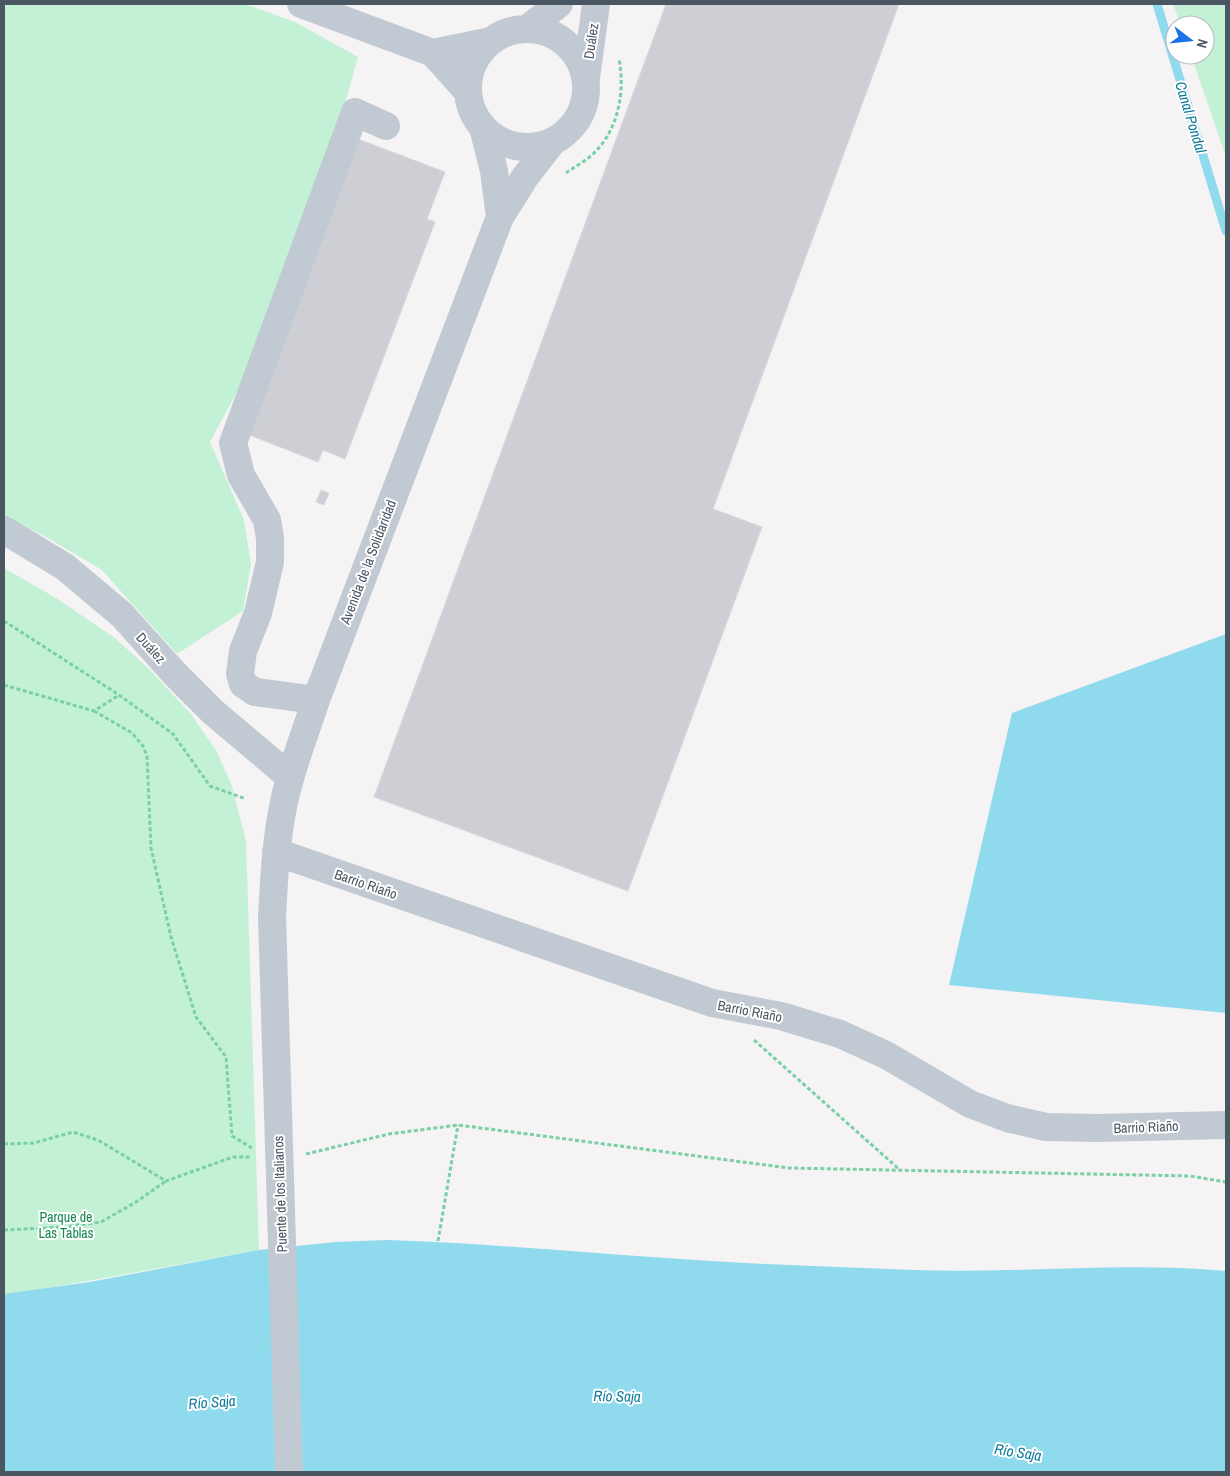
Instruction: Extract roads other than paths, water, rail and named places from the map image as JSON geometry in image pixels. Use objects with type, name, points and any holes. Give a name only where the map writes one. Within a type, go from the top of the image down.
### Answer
[{"type":"street","name":"Avenida de la Solidaridad","points":[[301,4],[433,53],[468,92]]},
{"type":"street","points":[[528,28],[559,4]]},
{"type":"street","name":"Duález","points":[[586,78],[596,4]]},
{"type":"street","name":"Avenida de la Solidaridad","points":[[433,53],[491,41],[508,32],[528,28],[553,34],[575,52],[582,64],[586,78],[586,97],[580,115],[569,130],[553,141],[535,147],[516,146],[498,139],[483,127]]},
{"type":"street","name":"Avenida de la Solidaridad","points":[[491,41],[478,55],[470,73],[468,92],[473,111],[483,127],[494,171],[500,217]]},
{"type":"street","points":[[316,700],[255,692],[243,684],[240,674],[243,651],[260,604],[270,562],[270,538],[267,520],[241,475],[233,442],[355,112],[386,126]]},
{"type":"street","name":"Avenida de la Solidaridad","points":[[272,916],[276,852],[282,809],[290,778],[316,700],[500,217],[525,177],[553,141]]},
{"type":"street","name":"Duález","points":[[4,530],[65,568],[122,615],[175,674],[213,712],[290,778]]},
{"type":"street","name":"Barrio Riaño","points":[[276,852],[712,1003],[781,1016],[840,1034],[886,1056],[970,1104],[1007,1118],[1046,1127],[1098,1128],[1226,1124]]},
{"type":"street","name":"Puente de los Italianos","points":[[272,916],[289,1472]]},
{"type":"water","points":[[1226,634],[1226,1013],[949,985],[1012,713]]},
{"type":"water","name":"Río Saja","points":[[388,1240],[492,1245],[728,1262],[883,1269],[953,1271],[1148,1267],[1226,1271],[1226,1472],[4,1472],[4,1294],[90,1282],[259,1250],[335,1242]]},
{"type":"waterway","name":"Canal Pondal","points":[[1157,4],[1226,231]]},
{"type":"park label","name":"Parque de Las Tablas","points":[[66,1226]]}]
